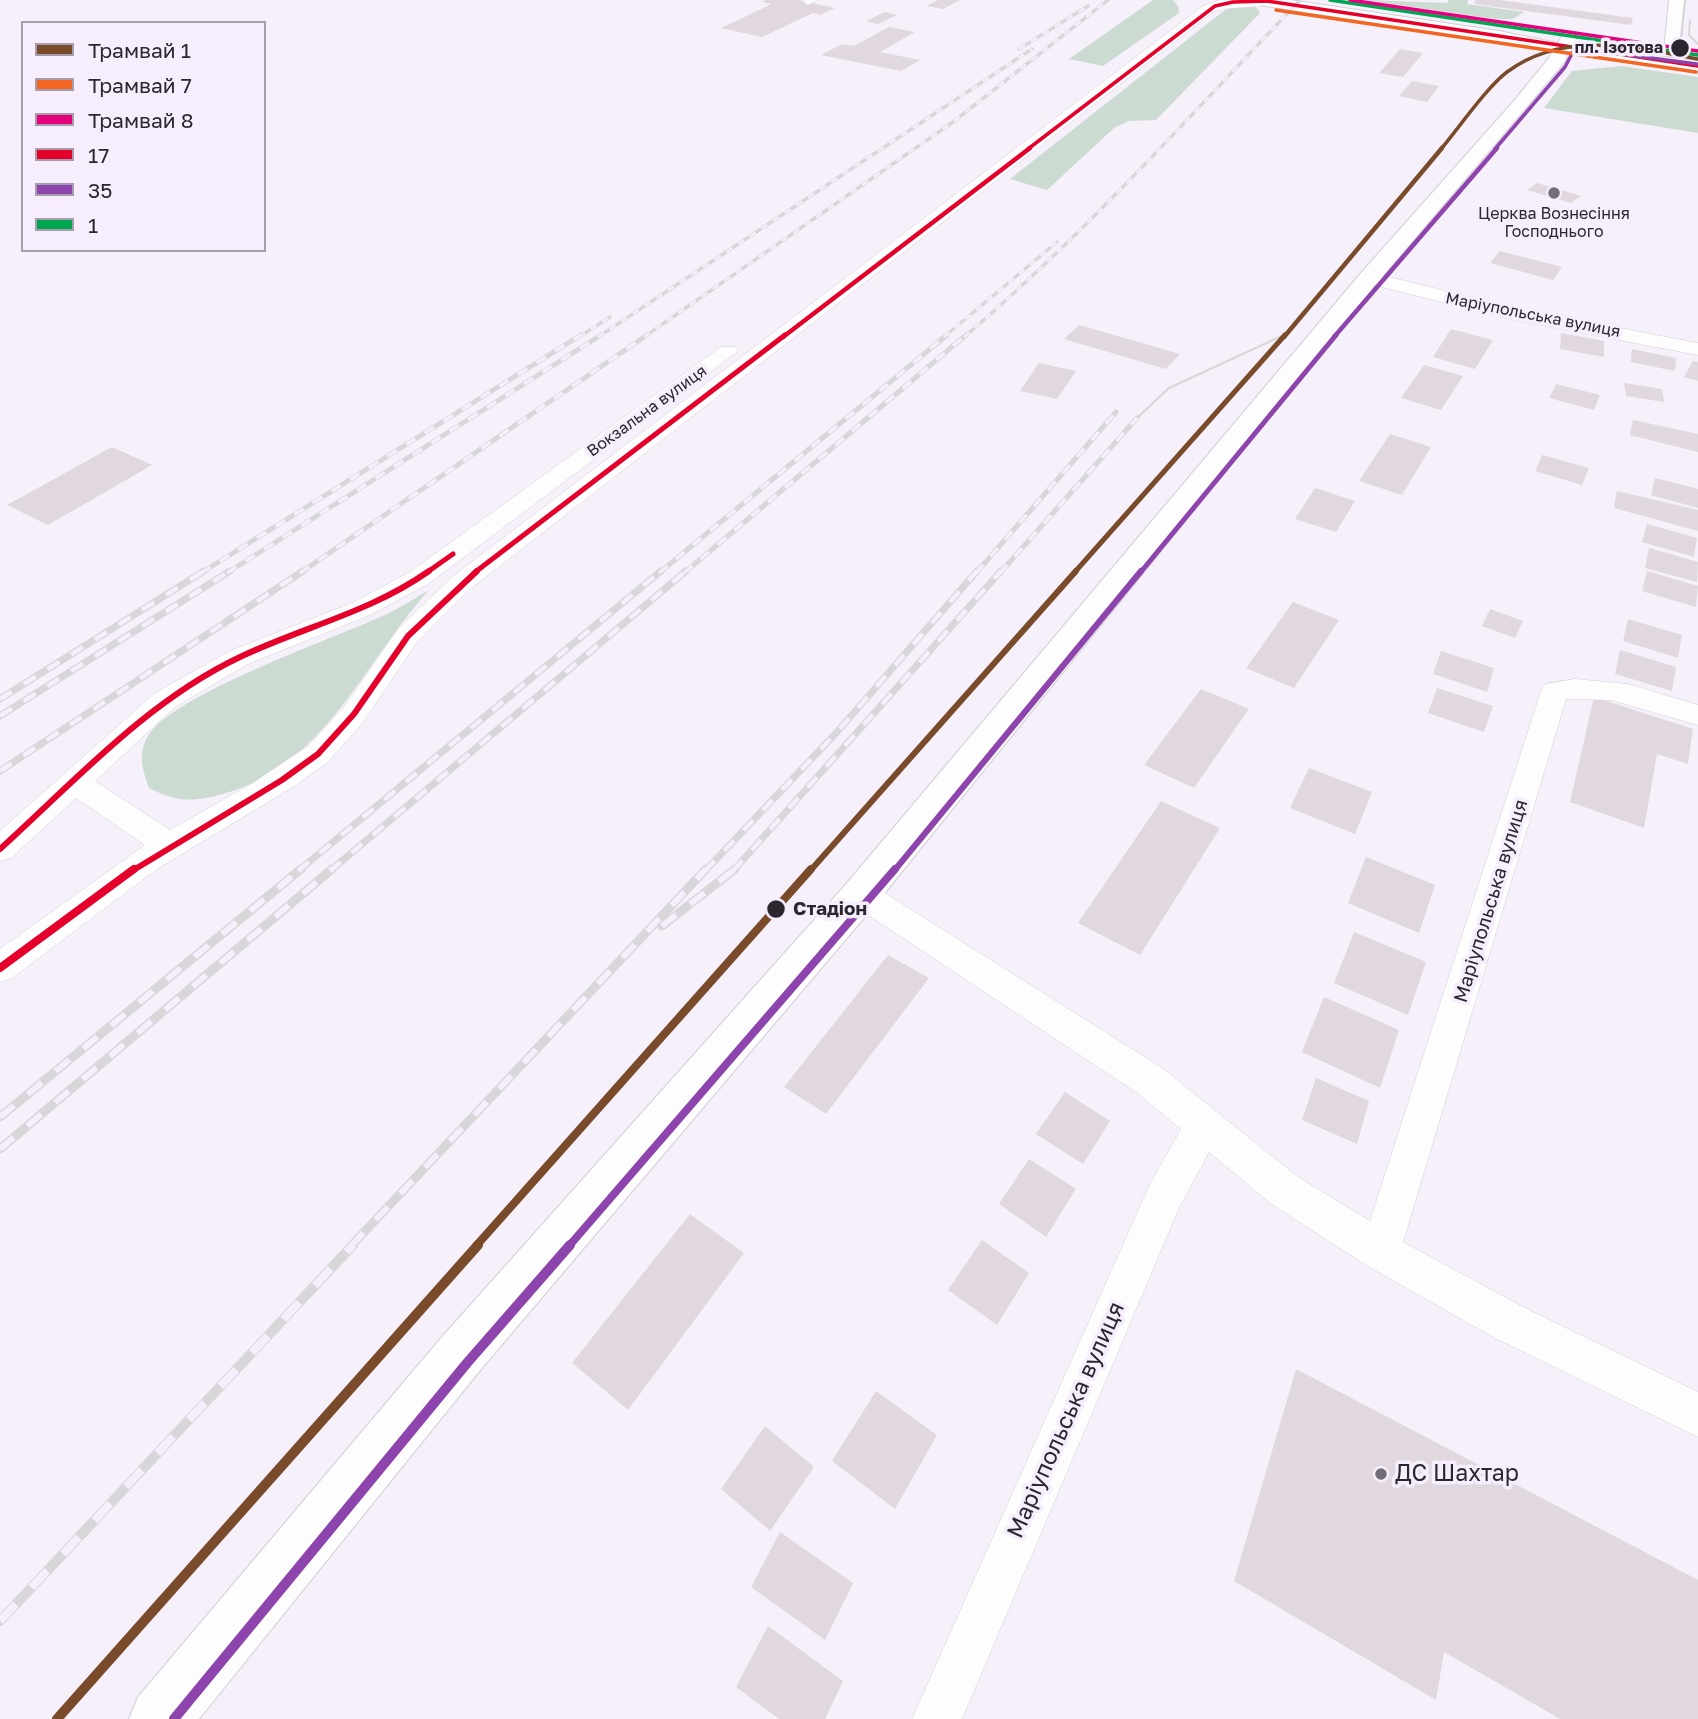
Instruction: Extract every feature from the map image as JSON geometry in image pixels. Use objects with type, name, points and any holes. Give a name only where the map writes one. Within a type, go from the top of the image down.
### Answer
[{"type":"street","name":"Вокзальна вулиця","points":[[0,849],[165,700],[240,657],[361,608],[419,579],[1191,9],[1190,0]]},
{"type":"street","points":[[1316,0],[1557,48],[1672,51]]},
{"type":"street","points":[[1677,0],[1672,51],[1677,59],[1694,59]]},
{"type":"street","name":"Вокзальна вулиця","points":[[0,968],[93,896],[169,845],[251,798],[318,753],[360,708],[400,645],[422,620],[482,566],[1208,9],[1233,2],[1263,1]]},
{"type":"street","points":[[1263,1],[1499,36],[1574,53],[1694,59]]},
{"type":"street","points":[[1694,59],[1697,34]]},
{"type":"street","points":[[160,1719],[459,1356],[861,894],[1557,48]]},
{"type":"street","name":"Маріупольська вулиця","points":[[1369,278],[1491,309],[1698,349]]},
{"type":"street","name":"Маріупольська вулиця","points":[[1380,1251],[1555,691],[1579,686],[1606,687],[1698,715]]},
{"type":"street","points":[[74,782],[169,845]]},
{"type":"street","points":[[861,894],[1149,1080],[1284,1191],[1380,1251],[1510,1322],[1698,1415]]},
{"type":"street","name":"Маріупольська вулиця","points":[[937,1719],[1005,1556],[1164,1195],[1203,1125]]},
{"type":"shaded area","points":[[1153,0],[1173,0],[1179,13],[1103,66],[1069,59]]},
{"type":"shaded area","points":[[1365,0],[1447,3],[1449,0],[1468,0],[1467,4],[1524,12],[1513,19],[1497,19]]},
{"type":"shaded area","points":[[1239,6],[1255,6],[1260,13],[1156,120],[1129,121],[1114,128],[1047,190],[1010,179],[1225,10]]},
{"type":"shaded area","points":[[1621,66],[1698,77],[1698,133],[1544,108],[1572,71]]},
{"type":"shaded area","points":[[429,590],[340,708],[317,735],[290,760],[260,779],[226,793],[205,798],[178,799],[149,788],[143,769],[143,749],[148,736],[163,720],[221,685],[387,614]]},
{"type":"building","points":[[798,0],[835,8],[821,15],[813,13],[762,37],[721,28],[772,4],[762,2]]},
{"type":"building","points":[[938,0],[960,0],[943,9],[927,6]]},
{"type":"building","points":[[1476,0],[1500,0],[1633,18],[1631,25],[1474,4]]},
{"type":"building","points":[[885,12],[897,15],[878,24],[866,21]]},
{"type":"building","points":[[889,27],[915,32],[880,52],[920,60],[901,71],[821,55],[842,44],[854,46]]},
{"type":"building","points":[[1400,49],[1423,53],[1403,77],[1379,73]]},
{"type":"building","points":[[1412,81],[1439,86],[1427,102],[1399,96]]},
{"type":"building","name":"Церква Вознесіння Господнього","points":[[1537,183],[1581,196],[1571,203],[1527,190]]},
{"type":"building","points":[[1500,251],[1562,267],[1553,280],[1490,263]]},
{"type":"building","points":[[1079,325],[1180,354],[1166,369],[1064,339]]},
{"type":"building","points":[[1451,329],[1493,340],[1475,369],[1433,357]]},
{"type":"building","points":[[1561,333],[1604,341],[1604,357],[1560,349]]},
{"type":"building","points":[[1632,349],[1676,358],[1675,371],[1631,362]]},
{"type":"building","points":[[1693,361],[1698,362],[1698,381],[1684,377]]},
{"type":"building","points":[[1039,363],[1076,371],[1057,399],[1020,391]]},
{"type":"building","points":[[1424,365],[1463,376],[1441,410],[1401,398]]},
{"type":"building","points":[[1624,383],[1662,389],[1664,402],[1626,396]]},
{"type":"building","points":[[1556,384],[1600,395],[1594,410],[1549,398]]},
{"type":"building","points":[[1633,420],[1698,434],[1698,452],[1630,435]]},
{"type":"building","points":[[1390,434],[1431,447],[1402,495],[1359,481]]},
{"type":"building","points":[[112,447],[152,465],[48,525],[7,505]]},
{"type":"building","points":[[1542,455],[1589,468],[1582,485],[1535,471]]},
{"type":"building","points":[[1655,478],[1698,489],[1698,508],[1651,495]]},
{"type":"building","points":[[1315,488],[1355,501],[1336,532],[1295,519]]},
{"type":"building","points":[[1617,491],[1698,510],[1698,531],[1614,508]]},
{"type":"building","points":[[1647,524],[1697,538],[1694,557],[1642,542]]},
{"type":"building","points":[[1649,548],[1698,562],[1697,582],[1645,568]]},
{"type":"building","points":[[1647,571],[1698,586],[1696,607],[1642,591]]},
{"type":"building","points":[[1293,602],[1339,620],[1294,688],[1246,668]]},
{"type":"building","points":[[1490,609],[1523,621],[1515,638],[1482,626]]},
{"type":"building","points":[[1628,619],[1682,635],[1678,658],[1623,641]]},
{"type":"building","points":[[1620,650],[1676,667],[1672,691],[1615,674]]},
{"type":"building","points":[[1441,651],[1494,668],[1487,692],[1433,674]]},
{"type":"building","points":[[1437,688],[1493,706],[1484,732],[1428,713]]},
{"type":"building","points":[[1201,689],[1249,709],[1194,788],[1144,765]]},
{"type":"building","points":[[1594,697],[1693,729],[1688,764],[1657,754],[1644,828],[1570,802]]},
{"type":"building","points":[[1309,768],[1372,792],[1355,834],[1290,808]]},
{"type":"building","points":[[1161,801],[1220,828],[1140,955],[1078,923]]},
{"type":"building","points":[[1366,857],[1435,885],[1419,933],[1348,903]]},
{"type":"building","points":[[1354,932],[1426,962],[1408,1015],[1334,983]]},
{"type":"building","points":[[888,955],[929,978],[826,1114],[784,1087]]},
{"type":"building","points":[[1324,997],[1399,1030],[1380,1088],[1302,1052]]},
{"type":"building","points":[[1316,1078],[1369,1101],[1357,1144],[1302,1120]]},
{"type":"building","points":[[1065,1092],[1110,1121],[1083,1164],[1036,1134]]},
{"type":"building","points":[[1029,1159],[1076,1189],[1046,1237],[999,1204]]},
{"type":"building","points":[[690,1214],[744,1253],[628,1410],[572,1363]]},
{"type":"building","points":[[982,1240],[1029,1273],[997,1325],[948,1290]]},
{"type":"building","name":"ДС Шахтар","points":[[1296,1369],[1698,1580],[1698,1719],[1560,1719],[1444,1652],[1436,1700],[1234,1581]]},
{"type":"building","points":[[876,1391],[937,1435],[895,1509],[832,1461]]},
{"type":"building","points":[[765,1426],[814,1467],[770,1531],[721,1489]]},
{"type":"building","points":[[780,1532],[853,1583],[825,1640],[751,1587]]},
{"type":"building","points":[[768,1626],[843,1681],[825,1719],[779,1719],[736,1687]]},
{"type":"tram line","name":"8","points":[[1350,0],[1698,51]]},
{"type":"tram line","points":[[1641,51],[1672,51],[1680,46],[1685,0]]},
{"type":"tram line","name":"7","points":[[1276,10],[1696,72]]},
{"type":"tram line","points":[[1690,20],[1689,35],[1698,44]]},
{"type":"tram line","name":"1","points":[[57,1719],[1286,334],[1505,73],[1528,59],[1551,50],[1575,46],[1623,46],[1698,59]]},
{"type":"tram line","points":[[1137,418],[1169,388],[1286,334]]},
{"type":"railway","points":[[644,337],[953,122],[1108,0]]},
{"type":"railway","points":[[964,337],[1009,298],[1095,215],[1300,0]]},
{"type":"railway","points":[[1019,49],[1088,6]]},
{"type":"railway","points":[[598,337],[1032,49]]},
{"type":"railway","points":[[944,337],[1057,242]]},
{"type":"railway","points":[[579,337],[610,317]]},
{"type":"railway","points":[[201,573],[581,335]]},
{"type":"railway","points":[[227,573],[601,335]]},
{"type":"railway","points":[[301,572],[647,335]]},
{"type":"railway","points":[[659,573],[947,335]]},
{"type":"railway","points":[[684,573],[966,335]]},
{"type":"railway","points":[[976,573],[1116,412]]},
{"type":"railway","points":[[1000,573],[1137,418]]},
{"type":"railway","points":[[0,699],[204,571]]},
{"type":"railway","points":[[0,716],[230,571]]},
{"type":"railway","points":[[298,871],[661,571]]},
{"type":"railway","points":[[330,871],[686,571]]},
{"type":"railway","points":[[705,871],[837,732],[977,571]]},
{"type":"railway","points":[[734,870],[1001,571]]},
{"type":"railway","points":[[0,771],[301,572]]},
{"type":"railway","points":[[0,1117],[301,869]]},
{"type":"railway","points":[[0,1149],[332,869]]},
{"type":"railway","points":[[351,1246],[706,869]]},
{"type":"railway","points":[[662,926],[734,870]]},
{"type":"railway","points":[[0,1621],[353,1245]]},
{"type":"transit line","name":"1","points":[[1330,0],[1698,55]]},
{"type":"transit line","name":"17","points":[[0,968],[146,860],[282,780],[318,754],[354,714],[408,636],[461,583],[1215,6],[1233,2],[1267,1],[1698,66]]},
{"type":"transit line","name":"35","points":[[174,1719],[467,1363],[869,901],[1377,285],[1527,113],[1565,67],[1575,48],[1697,64]]},
{"type":"transit line","name":"17","points":[[0,849],[165,700],[240,657],[361,609],[419,578],[453,554]]},
{"type":"place","name":"пл. Ізотова","points":[[1680,48]]},
{"type":"place","name":"Церква Вознесіння Господнього","points":[[1554,193]]},
{"type":"place","name":"Стадіон","points":[[776,909]]},
{"type":"place","name":"ДС Шахтар","points":[[1381,1474]]}]
